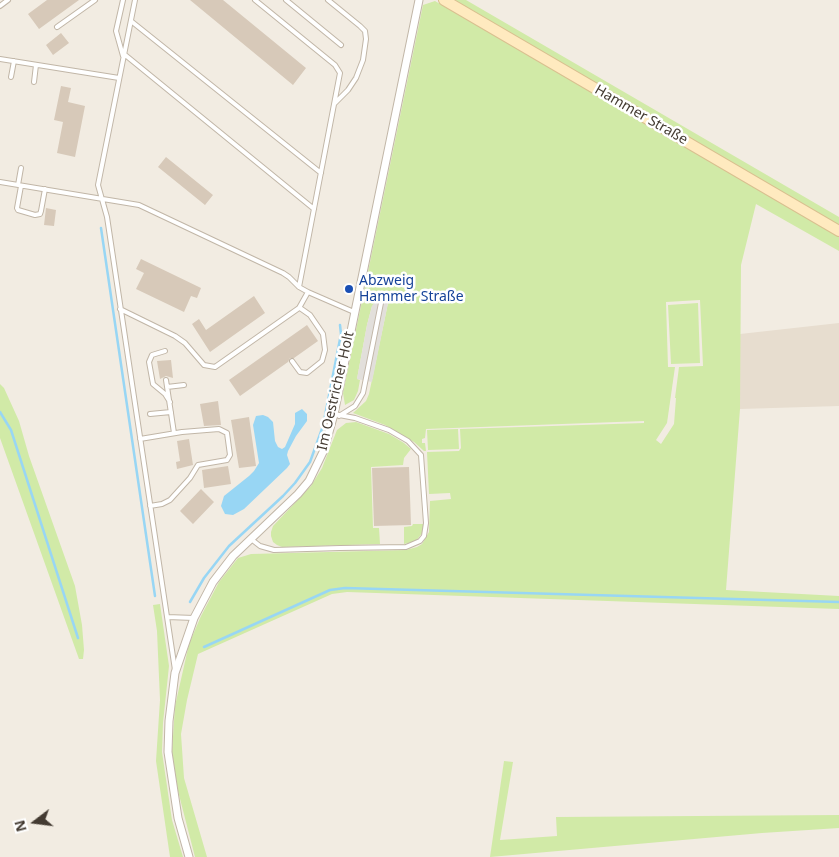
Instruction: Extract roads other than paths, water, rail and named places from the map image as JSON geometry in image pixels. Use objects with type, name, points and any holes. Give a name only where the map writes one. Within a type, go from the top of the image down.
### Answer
[{"type":"main road","name":"Hammer Straße","points":[[444,0],[839,231]]},
{"type":"street","name":"Im Oestricher Holt","points":[[189,857],[178,818],[168,752],[168,721],[175,673],[194,618],[213,582],[222,569],[250,539],[298,494],[309,481],[324,450],[337,415],[354,312],[419,0]]},
{"type":"lane","points":[[0,6],[8,0]]},
{"type":"lane","points":[[57,27],[95,0]]},
{"type":"lane","points":[[123,0],[116,30],[124,57],[314,209]]},
{"type":"lane","points":[[135,0],[98,185],[100,198],[105,210],[175,673]]},
{"type":"lane","points":[[255,0],[339,69],[340,77],[299,287]]},
{"type":"lane","points":[[286,0],[341,45]]},
{"type":"lane","points":[[328,0],[365,31],[366,39],[363,60],[356,78],[348,90],[335,103]]},
{"type":"lane","points":[[131,21],[321,173]]},
{"type":"lane","points":[[0,59],[119,78]]},
{"type":"lane","points":[[11,77],[14,61]]},
{"type":"lane","points":[[34,82],[36,65]]},
{"type":"lane","points":[[21,168],[18,210],[35,215],[40,214],[45,190]]},
{"type":"lane","points":[[0,182],[131,203],[148,209],[283,273],[308,292],[354,312]]},
{"type":"lane","points":[[120,309],[175,336],[185,343],[204,364],[215,367],[300,308],[308,292]]},
{"type":"lane","points":[[337,415],[355,406],[363,393],[382,298]]},
{"type":"lane","points":[[292,361],[300,372],[307,373],[322,361],[325,350],[323,334],[310,315],[300,308]]},
{"type":"lane","points":[[165,351],[152,355],[149,362],[153,384],[165,394],[170,402]]},
{"type":"lane","points":[[166,380],[174,433]]},
{"type":"lane","points":[[167,387],[184,385]]},
{"type":"lane","points":[[150,414],[171,412]]},
{"type":"lane","points":[[250,539],[260,546],[274,550],[406,547],[420,541],[424,536],[426,529],[421,455],[408,441],[389,430],[355,418],[337,415]]},
{"type":"lane","points":[[140,439],[174,433],[222,429],[227,433],[230,458],[198,466],[170,500],[162,504],[150,506]]},
{"type":"lane","points":[[167,617],[194,618]]},
{"type":"water","points":[[302,409],[307,414],[307,421],[288,451],[287,455],[290,464],[244,509],[233,515],[225,514],[221,506],[224,496],[249,476],[259,463],[253,425],[256,416],[263,415],[273,422],[275,441],[278,447],[282,449],[285,447],[295,424],[295,413]]},
{"type":"waterway","points":[[101,228],[155,596]]},
{"type":"waterway","points":[[190,602],[204,578],[229,546],[283,496],[310,462],[323,426],[341,334],[340,325]]},
{"type":"waterway","points":[[0,412],[11,430],[78,638]]},
{"type":"waterway","points":[[204,647],[330,590],[345,588],[839,602]]},
{"type":"place","name":"Abzweig Hammer Straße","points":[[349,289]]}]
